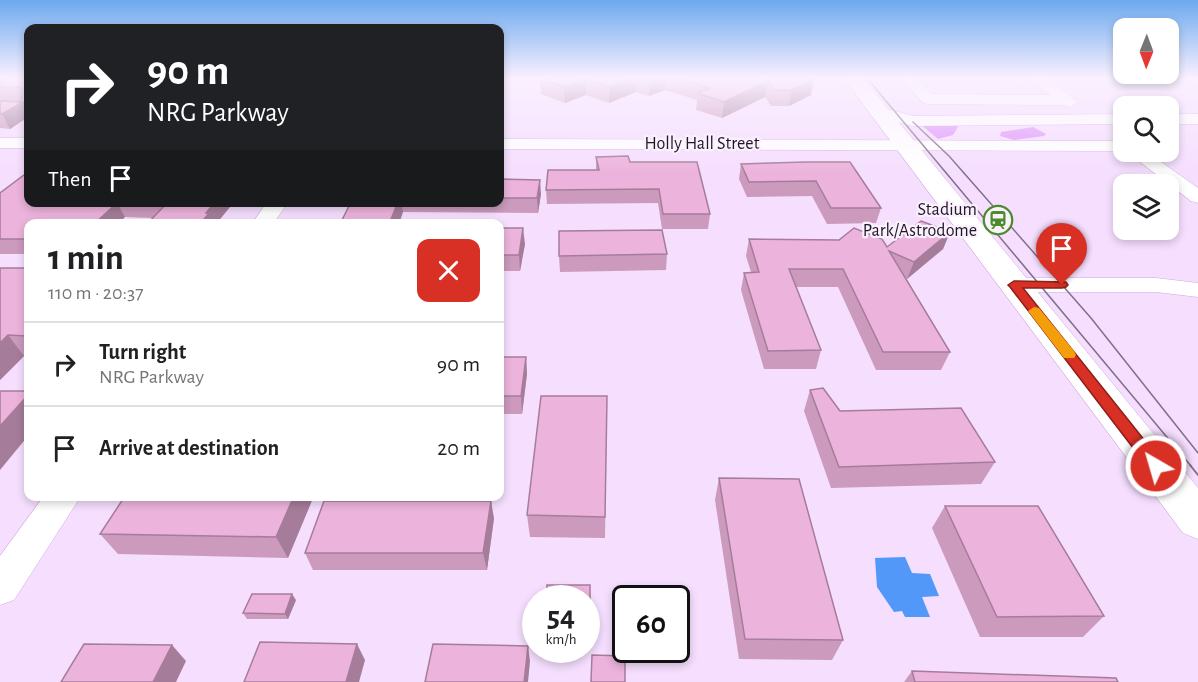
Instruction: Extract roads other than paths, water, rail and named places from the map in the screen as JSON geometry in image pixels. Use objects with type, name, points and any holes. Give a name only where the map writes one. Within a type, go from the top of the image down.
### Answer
[{"type":"main road","points":[[877,109],[1198,520]]},
{"type":"street","points":[[1079,109],[1113,135]]},
{"type":"street","points":[[880,112],[912,121],[1113,119]]},
{"type":"street","points":[[1179,119],[1198,119]]},
{"type":"street","points":[[937,145],[1004,120]]},
{"type":"street","points":[[0,143],[24,143]]},
{"type":"street","name":"Holly Hall Street","points":[[504,144],[1113,144]]},
{"type":"street","points":[[1149,162],[1198,198]]},
{"type":"street","points":[[1014,285],[1156,285],[1198,290]]},
{"type":"street","points":[[0,587],[60,501]]},
{"type":"water","points":[[905,557],[912,573],[930,574],[939,596],[922,597],[930,617],[905,617],[902,611],[894,612],[877,587],[875,558]]},
{"type":"tram line","points":[[893,109],[1191,466]]},
{"type":"tram line","points":[[913,122],[949,156],[1091,318],[1198,453]]},
{"type":"tram line","points":[[1190,465],[1198,475]]},
{"type":"place","name":"Stadium Park/Astrodome","points":[[998,220]]}]
